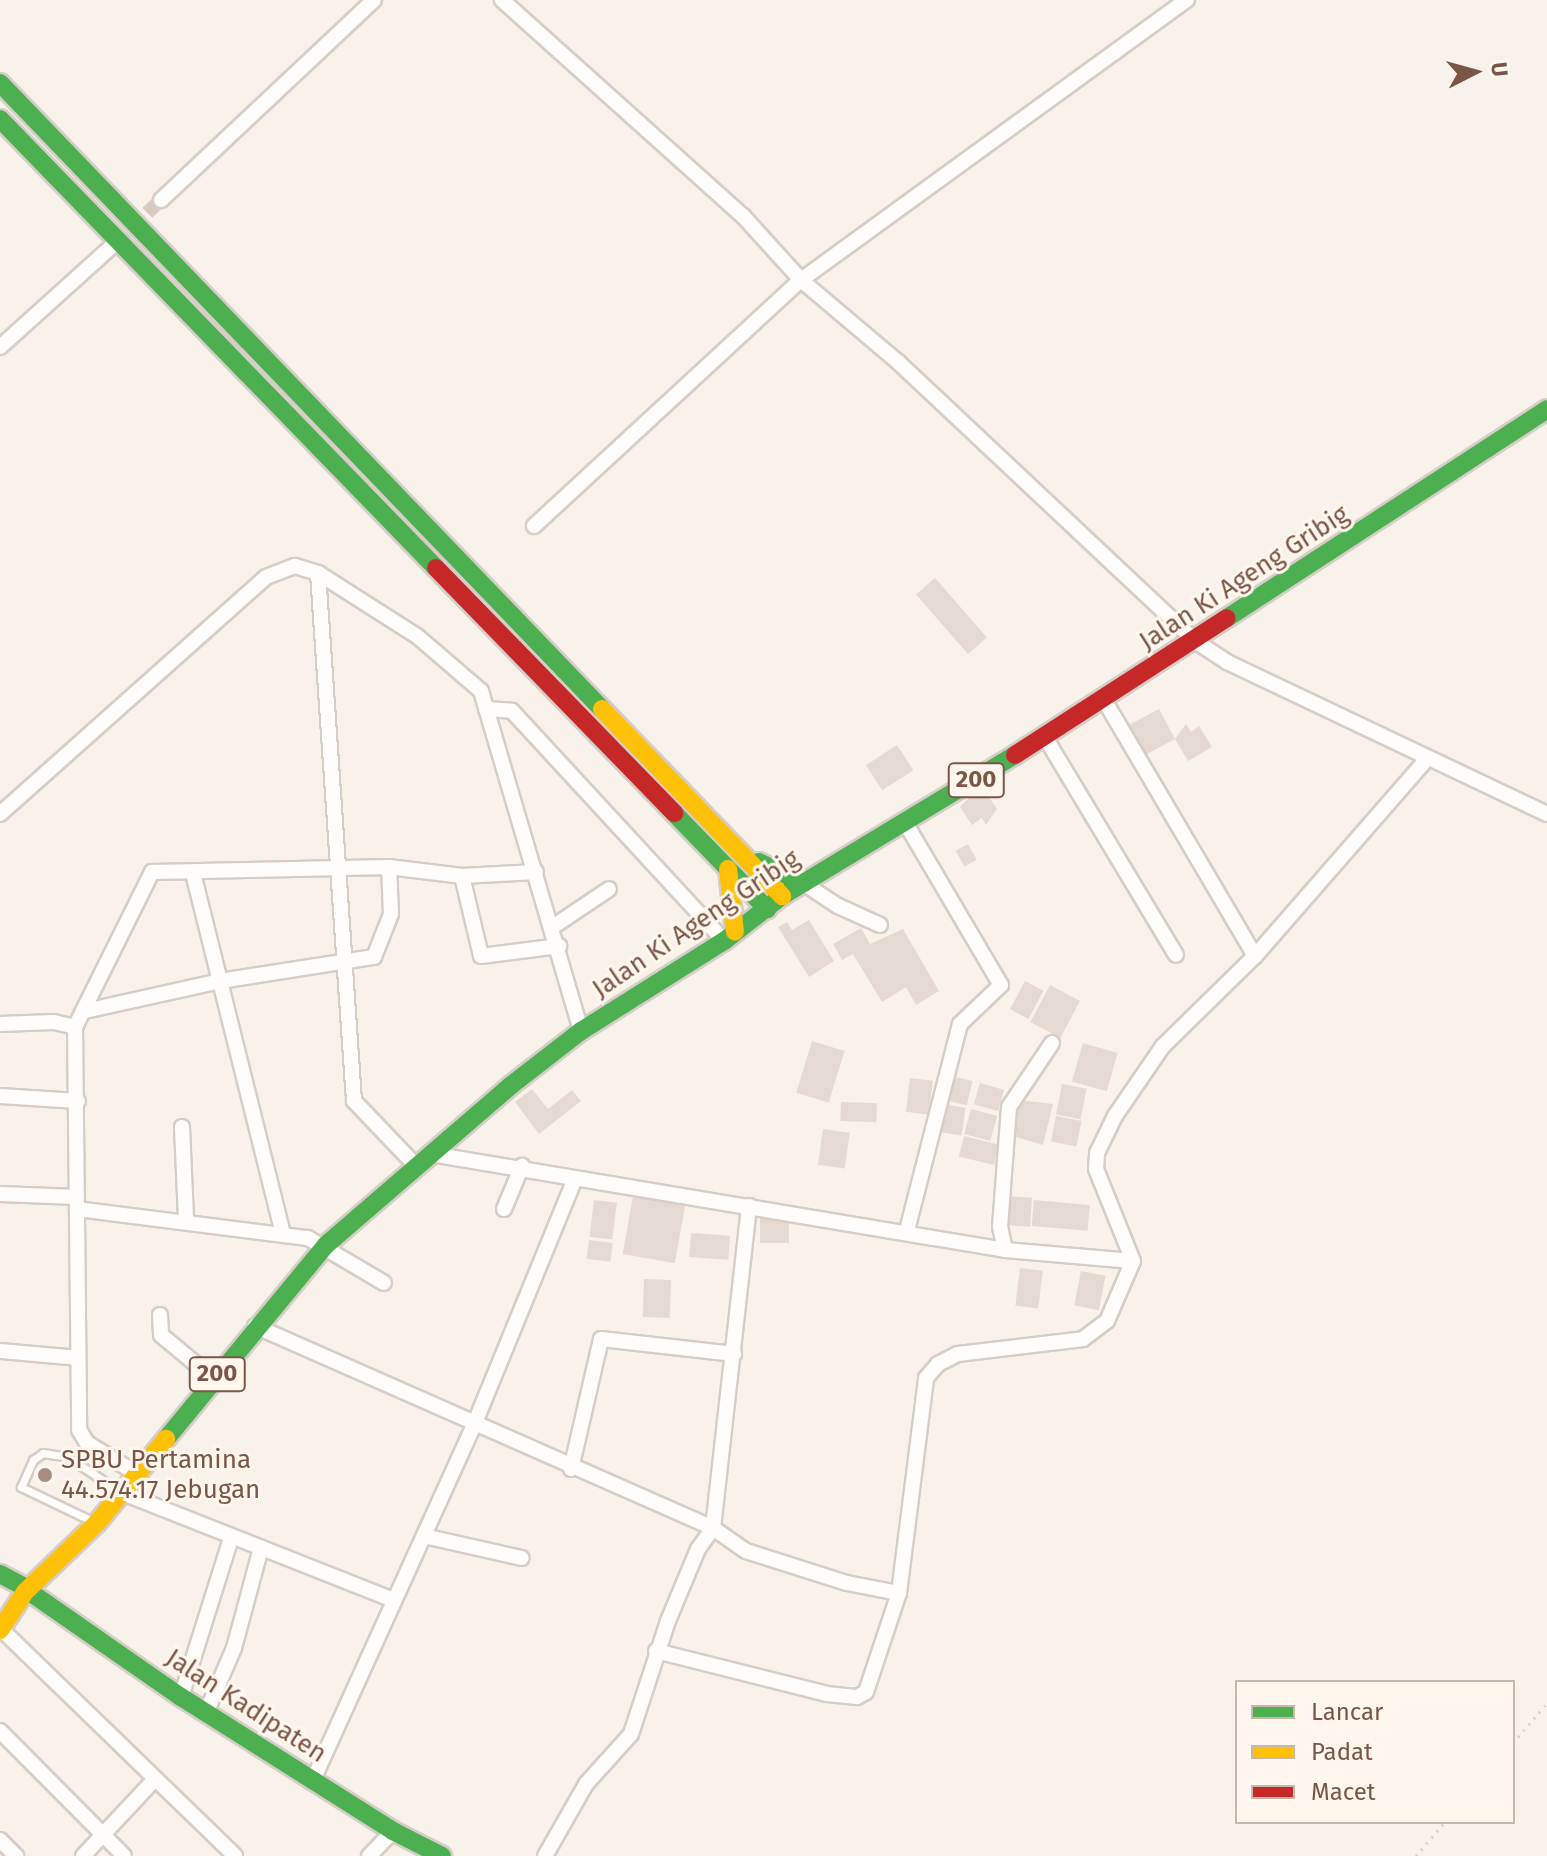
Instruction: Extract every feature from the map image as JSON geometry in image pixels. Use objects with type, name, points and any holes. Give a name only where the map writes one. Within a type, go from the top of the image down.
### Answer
[{"type":"main road","points":[[0,83],[752,859],[782,896]]},
{"type":"main road","points":[[0,119],[767,909]]},
{"type":"main road","name":"Jalan Ki Ageng Gribig","points":[[0,1630],[19,1586],[97,1523],[255,1326],[326,1245],[581,1031],[730,937],[782,896],[906,824],[1045,737],[1547,409]]},
{"type":"main road","points":[[752,859],[803,883]]},
{"type":"main road","points":[[728,869],[730,937]]},
{"type":"main road","name":"Jalan Kadipaten","points":[[19,1586],[206,1713],[393,1831],[442,1856]]},
{"type":"street","points":[[161,200],[374,0]]},
{"type":"street","points":[[502,0],[743,216],[801,280],[898,362],[1195,641],[1227,662],[1426,760],[1547,814]]},
{"type":"street","points":[[534,526],[801,280],[1187,0]]},
{"type":"street","points":[[0,347],[112,246]]},
{"type":"street","points":[[0,814],[266,577],[295,566],[318,573],[417,636],[474,684],[486,709],[554,926],[581,1031]]},
{"type":"street","points":[[318,573],[354,1101],[417,1167]]},
{"type":"street","points":[[1103,698],[1255,956]]},
{"type":"street","points":[[486,709],[512,711],[730,937]]},
{"type":"street","points":[[1045,737],[1176,955]]},
{"type":"street","points":[[656,1651],[857,1697],[870,1686],[879,1641],[899,1593],[919,1408],[931,1370],[958,1354],[1091,1336],[1117,1304],[1133,1261],[1099,1187],[1097,1153],[1130,1090],[1163,1046],[1255,956],[1426,760]]},
{"type":"street","points":[[906,824],[1001,982],[960,1024],[907,1230]]},
{"type":"street","points":[[137,1474],[82,1437],[78,1358],[75,1027],[152,872],[389,867],[462,876],[536,872]]},
{"type":"street","points":[[85,1011],[220,981],[345,963],[378,953],[391,914],[389,867]]},
{"type":"street","points":[[193,873],[283,1235]]},
{"type":"street","points":[[462,876],[481,956],[559,946]]},
{"type":"street","points":[[803,883],[838,906],[880,925]]},
{"type":"street","points":[[554,926],[609,889]]},
{"type":"street","points":[[0,1024],[54,1022],[75,1027]]},
{"type":"street","points":[[1005,1250],[1002,1174],[1009,1107],[1052,1043]]},
{"type":"street","points":[[0,1096],[78,1101]]},
{"type":"street","points":[[182,1127],[186,1220]]},
{"type":"street","points":[[431,1154],[522,1166],[575,1179],[907,1230],[1005,1250],[1133,1261]]},
{"type":"street","points":[[504,1209],[522,1166]]},
{"type":"street","points":[[313,1780],[391,1599],[424,1536],[474,1425],[575,1179]]},
{"type":"street","points":[[0,1194],[283,1235],[326,1245],[384,1283]]},
{"type":"street","points":[[545,1856],[580,1793],[631,1734],[656,1651],[698,1549],[713,1528],[749,1206]]},
{"type":"street","points":[[160,1315],[161,1335],[214,1379]]},
{"type":"street","points":[[255,1326],[571,1469],[713,1528],[746,1551],[778,1563],[899,1593]]},
{"type":"street","points":[[571,1469],[601,1339],[734,1354]]},
{"type":"street","points":[[0,1351],[78,1358]]},
{"type":"street","points":[[123,1493],[391,1599]]},
{"type":"street","points":[[424,1536],[522,1558]]},
{"type":"street","points":[[181,1697],[231,1538]]},
{"type":"street","points":[[206,1713],[234,1648],[261,1548]]},
{"type":"street","points":[[0,1630],[235,1856]]},
{"type":"street","points":[[0,1731],[124,1856]]},
{"type":"street","points":[[83,1856],[155,1779]]},
{"type":"street","points":[[369,1856],[393,1831]]},
{"type":"street","points":[[0,1840],[16,1856]]},
{"type":"lane","points":[[97,1523],[21,1487],[33,1460],[43,1453],[68,1457],[123,1493]]},
{"type":"path","points":[[1515,1741],[1547,1703]]},
{"type":"path","points":[[1416,1856],[1443,1824]]},
{"type":"building","points":[[935,578],[987,638],[968,654],[916,594]]},
{"type":"building","points":[[1159,709],[1175,739],[1142,756],[1126,726]]},
{"type":"building","points":[[1186,724],[1191,732],[1199,726],[1212,747],[1188,761],[1175,739]]},
{"type":"building","points":[[897,745],[913,770],[882,790],[866,765]]},
{"type":"building","points":[[981,785],[997,809],[986,825],[982,818],[972,825],[960,807]]},
{"type":"building","points":[[968,844],[977,860],[964,867],[956,851]]},
{"type":"building","points":[[809,920],[834,961],[809,977],[778,927],[787,922],[792,930]]},
{"type":"building","points":[[861,928],[870,944],[903,929],[939,991],[916,1005],[906,987],[882,1002],[853,954],[842,960],[833,944]]},
{"type":"building","points":[[1025,981],[1044,991],[1029,1019],[1010,1009]]},
{"type":"building","points":[[1050,985],[1080,1001],[1060,1038],[1030,1022]]},
{"type":"building","points":[[812,1041],[845,1051],[829,1103],[796,1093]]},
{"type":"building","points":[[1083,1043],[1118,1053],[1107,1091],[1072,1081]]},
{"type":"building","points":[[951,1076],[972,1081],[967,1105],[945,1100]]},
{"type":"building","points":[[910,1078],[933,1081],[929,1115],[906,1112]]},
{"type":"building","points":[[980,1083],[1004,1090],[998,1111],[974,1104]]},
{"type":"building","points":[[1062,1084],[1087,1089],[1081,1119],[1056,1114]]},
{"type":"building","points":[[532,1089],[548,1109],[572,1090],[581,1101],[539,1134],[515,1102]]},
{"type":"building","points":[[1019,1100],[1053,1104],[1043,1145],[1016,1137]]},
{"type":"building","points":[[841,1102],[877,1103],[876,1122],[840,1121]]},
{"type":"building","points":[[942,1104],[966,1108],[961,1135],[938,1132]]},
{"type":"building","points":[[971,1109],[997,1116],[990,1141],[964,1134]]},
{"type":"building","points":[[1056,1116],[1082,1121],[1077,1146],[1051,1142]]},
{"type":"building","points":[[823,1129],[850,1133],[845,1168],[818,1165]]},
{"type":"building","points":[[964,1136],[999,1145],[994,1165],[959,1156]]},
{"type":"building","points":[[634,1190],[686,1199],[675,1263],[623,1254]]},
{"type":"building","points":[[1006,1196],[1032,1198],[1030,1227],[1004,1225]]},
{"type":"building","points":[[594,1200],[617,1203],[612,1240],[589,1237]]},
{"type":"building","points":[[1034,1200],[1090,1205],[1088,1231],[1032,1226]]},
{"type":"building","points":[[760,1217],[789,1217],[789,1243],[760,1243]]},
{"type":"building","points":[[691,1233],[730,1236],[728,1260],[689,1257]]},
{"type":"building","points":[[589,1240],[613,1243],[611,1262],[587,1259]]},
{"type":"building","points":[[1020,1268],[1043,1271],[1038,1309],[1015,1306]]},
{"type":"building","points":[[1081,1271],[1106,1276],[1099,1310],[1074,1305]]},
{"type":"building","points":[[644,1279],[671,1280],[670,1318],[643,1317]]},
{"type":"tunnel","points":[[132,227],[161,200]]},
{"type":"traffic: fast","points":[[0,83],[602,709]]},
{"type":"traffic: fast","points":[[0,119],[436,568]]},
{"type":"traffic: fast","points":[[1227,618],[1547,409]]},
{"type":"traffic: fast","points":[[166,1439],[326,1245],[510,1086],[581,1031],[724,941],[782,896],[1015,755]]},
{"type":"traffic: fast","points":[[674,813],[767,909]]},
{"type":"traffic: fast","points":[[759,862],[803,883]]},
{"type":"traffic: fast","points":[[0,1574],[28,1589]]},
{"type":"traffic: fast","points":[[27,1590],[181,1697],[393,1831],[442,1856]]},
{"type":"traffic: slow","points":[[602,709],[782,896]]},
{"type":"traffic: slow","points":[[728,869],[735,932]]},
{"type":"traffic: slow","points":[[0,1630],[25,1592],[97,1523],[166,1439]]},
{"type":"traffic: jam","points":[[436,568],[674,813]]},
{"type":"traffic: jam","points":[[1015,755],[1227,618]]},
{"type":"place","name":"SPBU Pertamina 44.574.17 Jebugan","points":[[45,1475]]}]
